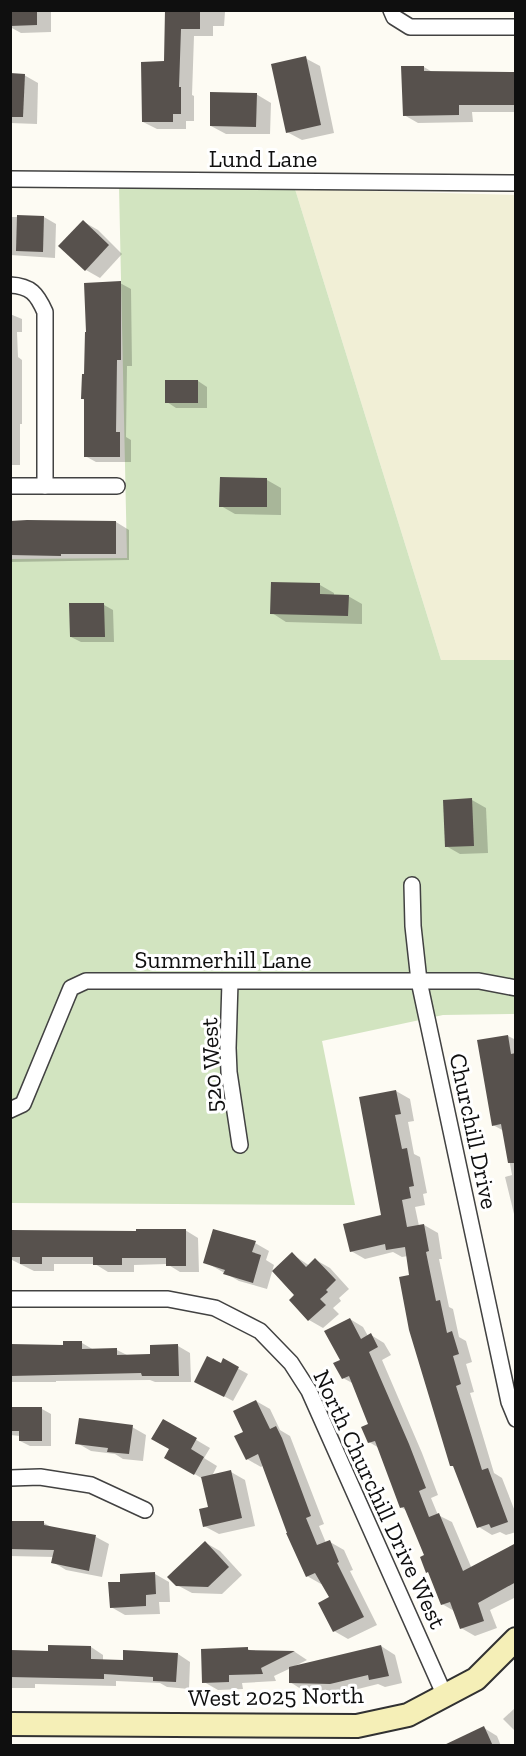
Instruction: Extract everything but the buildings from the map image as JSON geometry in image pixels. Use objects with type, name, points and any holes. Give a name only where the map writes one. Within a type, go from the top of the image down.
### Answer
[{"type":"street","points":[[393,14],[410,27],[516,27]]},
{"type":"street","name":"Lund Lane","points":[[10,179],[516,183]]},
{"type":"street","points":[[10,285],[22,285],[38,296],[45,312],[45,486]]},
{"type":"street","points":[[10,486],[117,486]]},
{"type":"street","name":"Churchill Drive","points":[[412,885],[413,926],[419,981],[506,1390],[516,1419]]},
{"type":"street","name":"Summerhill Lane","points":[[10,1110],[23,1104],[71,988],[86,981],[479,981],[516,988]]},
{"type":"street","name":"520 West","points":[[230,982],[229,1072],[240,1145]]},
{"type":"street","name":"North Churchill Drive West","points":[[10,1299],[168,1299],[215,1308],[260,1332],[291,1363],[309,1390],[445,1696]]},
{"type":"street","points":[[10,1478],[40,1478],[91,1485],[145,1510]]},
{"type":"street","name":"West 2025 North","points":[[10,1724],[357,1726],[408,1715],[445,1696],[476,1679],[516,1639]]},
{"type":"shaded area","points":[[295,189],[515,195],[515,660],[441,660]]},
{"type":"green space","points":[[119,186],[295,189],[441,660],[515,660],[515,1014],[443,1015],[322,1041],[355,1205],[11,1203],[10,559],[127,558]]}]
